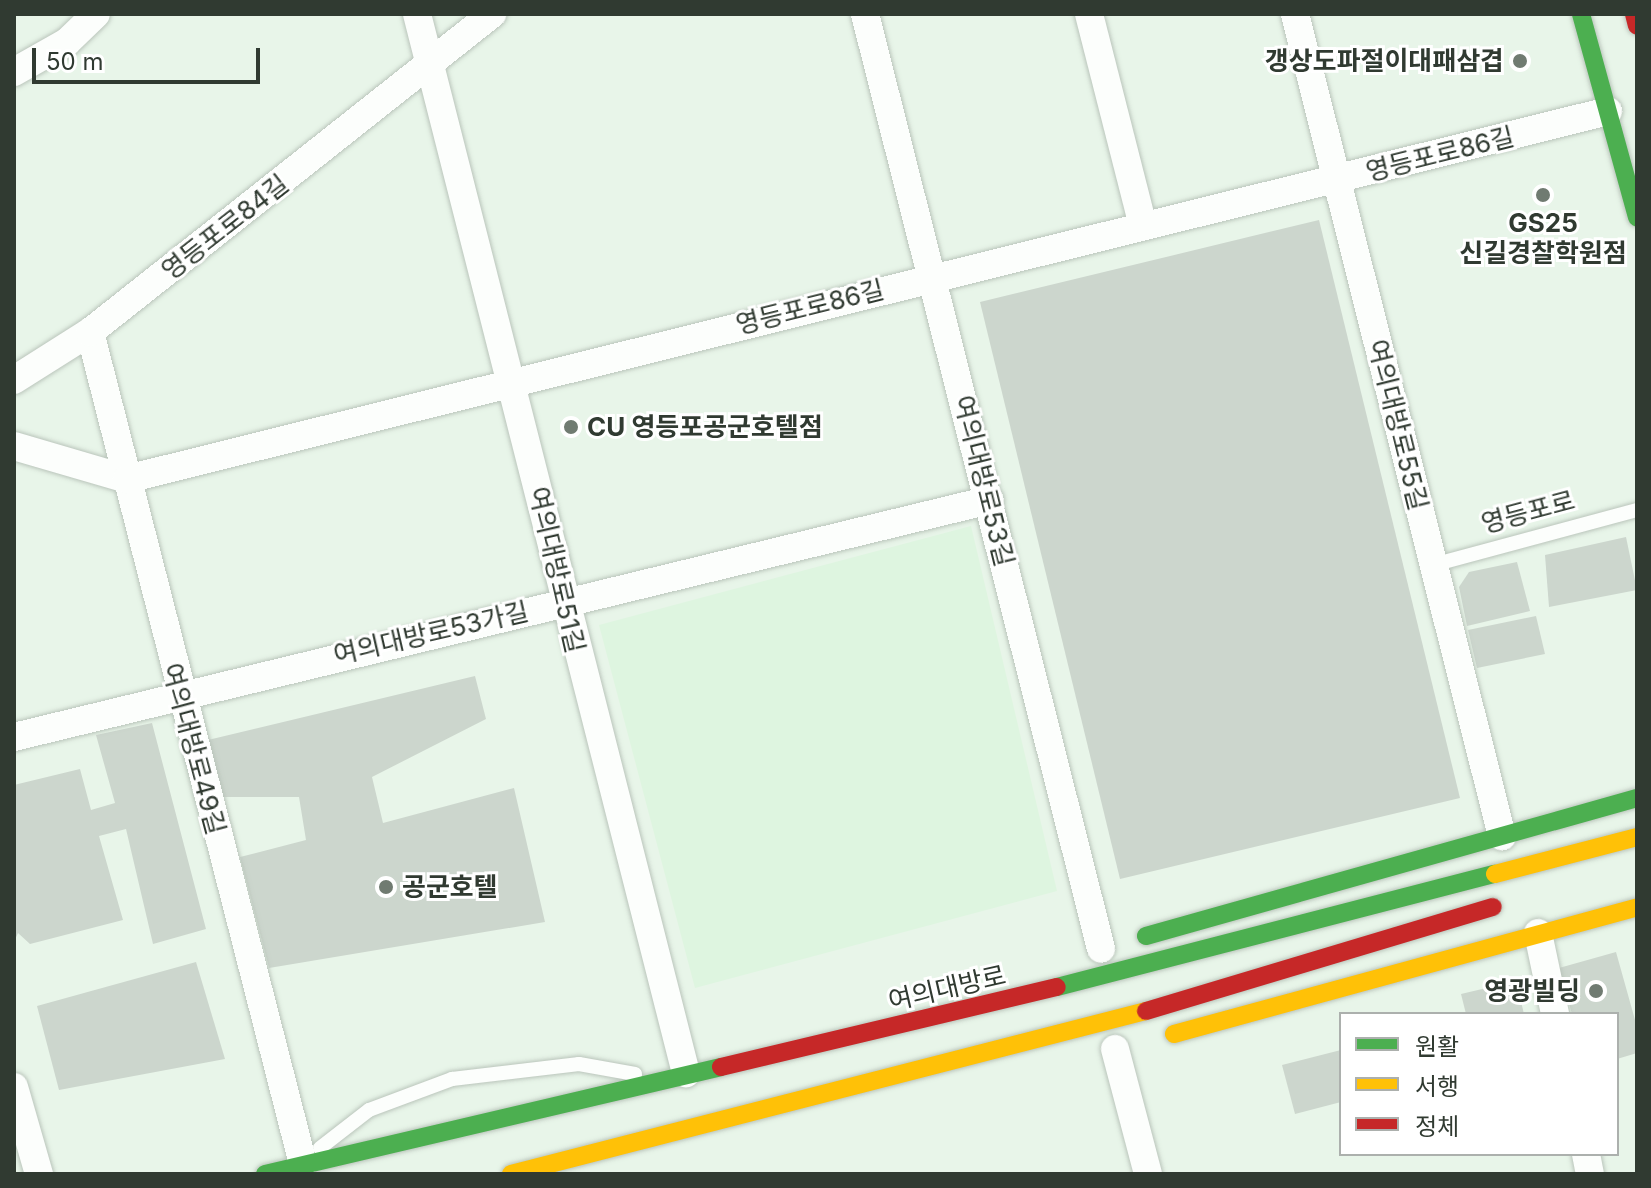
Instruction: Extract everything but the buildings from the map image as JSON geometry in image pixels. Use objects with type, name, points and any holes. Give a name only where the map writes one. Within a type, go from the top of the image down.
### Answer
[{"type":"main road","points":[[1581,14],[1637,217]]},
{"type":"main road","points":[[1634,14],[1637,26]]},
{"type":"main road","points":[[1015,998],[1116,945],[1637,798]]},
{"type":"main road","name":"여의대방로","points":[[265,1174],[1015,998],[1637,837]]},
{"type":"main road","points":[[511,1174],[1034,1044],[1510,902]]},
{"type":"main road","points":[[1160,1038],[1637,907]]},
{"type":"main road","points":[[1034,1044],[1107,1048]]},
{"type":"street","points":[[14,72],[67,42],[96,14]]},
{"type":"street","points":[[417,14],[430,65]]},
{"type":"street","name":"영등포로84길","points":[[14,380],[90,332],[492,14]]},
{"type":"street","name":"여의대방로53길","points":[[865,14],[990,500],[1116,945]]},
{"type":"street","points":[[1089,14],[1143,226]]},
{"type":"street","name":"여의대방로55길","points":[[1295,14],[1502,836]]},
{"type":"street","name":"여의대방로51길","points":[[430,65],[514,381],[563,602],[686,1073]]},
{"type":"street","name":"영등포로86길","points":[[127,479],[932,276],[1336,180],[1608,111]]},
{"type":"street","name":"여의대방로49길","points":[[90,332],[179,692],[303,1164]]},
{"type":"street","points":[[14,446],[127,479]]},
{"type":"street","name":"여의대방로53가길","points":[[14,737],[179,692],[990,500]]},
{"type":"street","points":[[1538,933],[1555,1012]]},
{"type":"street","points":[[1107,1048],[1148,1174]]},
{"type":"street","points":[[14,1087],[39,1174]]},
{"type":"lane","name":"영등포로","points":[[1433,565],[1637,510]]},
{"type":"lane","points":[[303,1164],[369,1110],[452,1079],[579,1064],[654,1081]]},
{"type":"shaded area","points":[[971,526],[1057,891],[695,988],[599,625]]},
{"type":"traffic: fast","points":[[1581,14],[1637,217]]},
{"type":"traffic: fast","points":[[1146,936],[1637,798]]},
{"type":"traffic: fast","points":[[1057,987],[1495,874]]},
{"type":"traffic: fast","points":[[265,1174],[721,1067]]},
{"type":"traffic: slow","points":[[1495,874],[1637,837]]},
{"type":"traffic: slow","points":[[1174,1034],[1637,907]]},
{"type":"traffic: slow","points":[[511,1174],[1146,1011]]},
{"type":"traffic: jam","points":[[1634,14],[1637,26]]},
{"type":"traffic: jam","points":[[1146,1011],[1493,907]]},
{"type":"traffic: jam","points":[[721,1067],[1057,987]]},
{"type":"place","name":"갱상도파절이대패삼겹","points":[[1520,61]]},
{"type":"place","name":"GS25 신길경찰학원점","points":[[1543,195]]},
{"type":"place","name":"CU 영등포공군호텔점","points":[[571,427]]},
{"type":"place","name":"공군호텔","points":[[386,887]]},
{"type":"place","name":"영광빌딩","points":[[1596,991]]}]
